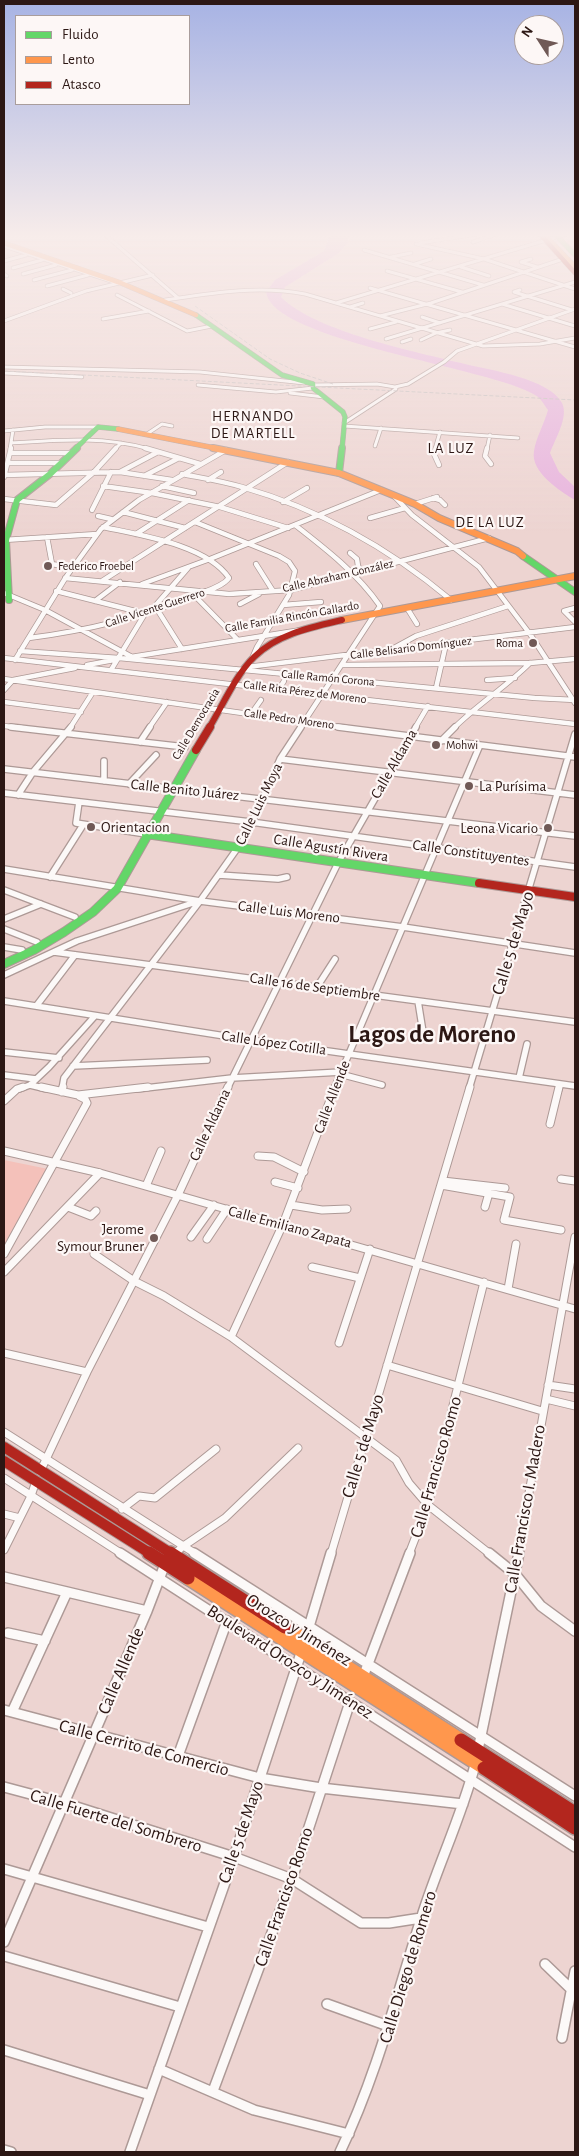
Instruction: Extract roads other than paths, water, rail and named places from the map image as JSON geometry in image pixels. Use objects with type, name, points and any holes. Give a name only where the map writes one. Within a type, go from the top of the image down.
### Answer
[{"type":"main road","points":[[223,334],[282,375],[312,386],[342,412],[344,424],[338,473]]},
{"type":"main road","points":[[8,598],[7,540],[20,501],[53,474],[101,427],[147,434],[338,473],[393,495],[408,505],[517,551],[575,592]]},
{"type":"main road","points":[[53,474],[70,453],[87,440]]},
{"type":"main road","name":"Calle Familia Rincón Gallardo","points":[[304,630],[323,624],[575,576]]},
{"type":"main road","name":"Calle Democracia","points":[[4,964],[47,944],[81,920],[114,887],[134,856],[172,788],[247,667],[260,652],[304,630]]},
{"type":"main road","name":"Calle Agustín Rivera","points":[[146,834],[575,898]]},
{"type":"main road","name":"Calle Democracia","points":[[4,959],[37,942],[75,917],[114,887]]},
{"type":"main road","name":"Orozco y Jiménez","points":[[4,1447],[575,1813]]},
{"type":"main road","name":"Orozco y Jiménez","points":[[4,1461],[302,1650],[575,1828]]},
{"type":"street","points":[[386,339],[404,334]]},
{"type":"street","points":[[421,340],[435,334]]},
{"type":"street","points":[[438,334],[488,346],[561,342],[575,338]]},
{"type":"street","points":[[276,392],[312,386],[377,384],[395,387],[408,384],[436,368],[457,351],[506,334]]},
{"type":"street","points":[[530,334],[575,347]]},
{"type":"street","points":[[399,335],[411,339],[402,342]]},
{"type":"street","points":[[4,367],[200,372],[312,386]]},
{"type":"street","points":[[4,373],[82,377]]},
{"type":"street","points":[[198,385],[324,397]]},
{"type":"street","points":[[344,424],[394,390],[395,387]]},
{"type":"street","points":[[147,434],[162,424],[172,426]]},
{"type":"street","points":[[344,424],[518,438]]},
{"type":"street","points":[[4,431],[45,427],[101,427]]},
{"type":"street","points":[[375,446],[381,428]]},
{"type":"street","points":[[13,430],[10,454],[4,476],[120,472],[172,480]]},
{"type":"street","points":[[439,465],[434,454],[440,432]]},
{"type":"street","points":[[490,435],[485,456],[491,464]]},
{"type":"street","points":[[4,445],[87,440],[121,443],[200,464]]},
{"type":"street","points":[[4,500],[53,506],[93,473],[121,443]]},
{"type":"street","points":[[15,660],[56,591],[97,534],[111,519],[182,474],[226,450]]},
{"type":"street","points":[[120,472],[158,452]]},
{"type":"street","points":[[4,455],[70,453]]},
{"type":"street","points":[[143,477],[179,458]]},
{"type":"street","points":[[102,581],[288,462]]},
{"type":"street","points":[[8,463],[60,463]]},
{"type":"street","points":[[92,510],[111,472]]},
{"type":"street","points":[[208,480],[221,472]]},
{"type":"street","points":[[182,474],[248,488],[317,516],[368,540],[402,561],[451,600]]},
{"type":"street","points":[[103,486],[152,493],[220,507],[288,528]]},
{"type":"street","points":[[162,486],[194,493]]},
{"type":"street","points":[[283,502],[307,488]]},
{"type":"street","points":[[140,584],[210,559],[381,490]]},
{"type":"street","points":[[370,518],[435,498],[445,505]]},
{"type":"street","points":[[136,534],[189,500]]},
{"type":"street","points":[[408,505],[412,516],[479,567],[530,634],[574,701]]},
{"type":"street","points":[[123,512],[185,528]]},
{"type":"street","points":[[98,516],[111,519]]},
{"type":"street","points":[[194,522],[279,556],[289,562],[295,571],[291,590],[247,667]]},
{"type":"street","points":[[295,525],[326,549],[370,591],[380,606],[374,614]]},
{"type":"street","name":"Calle Vicente Guerrero","points":[[29,638],[83,630],[157,609],[196,597],[226,582],[229,578],[228,573],[210,559],[164,541],[103,527]]},
{"type":"street","points":[[7,540],[97,534]]},
{"type":"street","points":[[47,537],[52,564],[72,568]]},
{"type":"street","name":"Calle Abraham González","points":[[65,578],[229,594],[291,590],[489,538]]},
{"type":"street","points":[[350,553],[357,559],[358,566],[362,572]]},
{"type":"street","points":[[256,564],[273,591]]},
{"type":"street","points":[[182,649],[156,606],[189,567]]},
{"type":"street","points":[[95,601],[120,582]]},
{"type":"street","points":[[186,589],[237,639]]},
{"type":"street","points":[[56,591],[144,612],[121,657],[111,670]]},
{"type":"street","points":[[240,604],[262,592]]},
{"type":"street","points":[[8,598],[45,610],[83,630],[121,657]]},
{"type":"street","points":[[283,605],[321,602]]},
{"type":"street","points":[[391,650],[416,636],[508,606]]},
{"type":"street","points":[[407,608],[417,624]]},
{"type":"street","points":[[575,608],[564,611],[575,622]]},
{"type":"street","name":"Calle Luis Moya","points":[[62,1092],[64,1078],[239,848],[280,759],[349,656],[374,614]]},
{"type":"street","name":"Calle Belisario Domínguez","points":[[247,667],[530,634],[575,627]]},
{"type":"street","name":"Calle Familia Rincón Gallardo","points":[[13,680],[121,657],[182,649],[265,634],[304,630]]},
{"type":"street","points":[[436,688],[446,644]]},
{"type":"street","name":"Calle Ramón Corona","points":[[20,651],[247,667],[333,678],[574,701]]},
{"type":"street","points":[[131,657],[138,660]]},
{"type":"street","name":"Calle Rita Pérez de Moreno","points":[[4,658],[575,724]]},
{"type":"street","points":[[342,666],[548,662],[575,659]]},
{"type":"street","points":[[441,741],[471,712],[515,678],[530,662]]},
{"type":"street","points":[[487,680],[515,678]]},
{"type":"street","name":"Calle Pedro Moreno","points":[[4,679],[409,737],[575,757]]},
{"type":"street","points":[[4,690],[13,680]]},
{"type":"street","points":[[279,689],[284,681]]},
{"type":"street","points":[[18,795],[33,772],[66,733],[93,692]]},
{"type":"street","points":[[251,714],[261,700]]},
{"type":"street","points":[[4,702],[81,712]]},
{"type":"street","points":[[140,742],[167,702]]},
{"type":"street","name":"Calle Aldama","points":[[4,1550],[31,1496],[45,1459],[87,1372],[178,1196],[250,1040],[338,863],[428,706]]},
{"type":"street","points":[[4,726],[186,747]]},
{"type":"street","name":"Calle 5 de Mayo","points":[[130,2152],[234,1857],[306,1639],[575,734]]},
{"type":"street","name":"Calle Allende","points":[[231,1337],[291,1205],[341,1073],[480,745]]},
{"type":"street","points":[[128,784],[156,755]]},
{"type":"street","points":[[280,759],[575,795]]},
{"type":"street","points":[[104,761],[104,781]]},
{"type":"street","name":"Calle Benito Juárez","points":[[4,769],[575,836]]},
{"type":"street","name":"Calle Constituyentes","points":[[4,793],[251,822],[575,867]]},
{"type":"street","points":[[50,877],[83,825],[76,823],[79,802]]},
{"type":"street","name":"Calle Agustín Rivera","points":[[83,825],[146,834]]},
{"type":"street","name":"Calle Luis Moreno","points":[[4,869],[200,901],[314,914],[575,953]]},
{"type":"street","points":[[219,875],[278,879],[287,877]]},
{"type":"street","points":[[4,890],[75,917]]},
{"type":"street","points":[[4,975],[78,941],[200,901]]},
{"type":"street","points":[[4,918],[41,904]]},
{"type":"street","points":[[4,929],[37,942]]},
{"type":"street","points":[[4,947],[22,950]]},
{"type":"street","name":"Calle 16 de Septiembre","points":[[54,952],[575,1022]]},
{"type":"street","points":[[37,1005],[75,955]]},
{"type":"street","points":[[317,987],[335,959]]},
{"type":"street","name":"Calle López Cotilla","points":[[4,1001],[37,1005],[94,1017],[575,1086]]},
{"type":"street","points":[[418,1001],[423,1032]]},
{"type":"street","points":[[4,1101],[6,1094],[30,1085],[59,1058],[94,1017]]},
{"type":"street","points":[[519,1078],[527,1044]]},
{"type":"street","points":[[4,1052],[59,1058]]},
{"type":"street","points":[[73,1066],[207,1060]]},
{"type":"street","points":[[78,1095],[232,1078],[341,1073],[382,1084]]},
{"type":"street","points":[[4,1075],[36,1079]]},
{"type":"street","points":[[550,1124],[560,1084]]},
{"type":"street","points":[[4,1254],[87,1103],[85,1098],[78,1095],[30,1085]]},
{"type":"street","points":[[146,1186],[161,1151]]},
{"type":"street","name":"Calle Emiliano Zapata","points":[[4,1152],[56,1161],[100,1173],[575,1309]]},
{"type":"street","points":[[258,1156],[274,1157],[304,1172]]},
{"type":"street","points":[[4,1272],[100,1173]]},
{"type":"street","points":[[561,1178],[575,1181]]},
{"type":"street","points":[[276,1182],[298,1188]]},
{"type":"street","points":[[442,1183],[505,1188]]},
{"type":"street","points":[[442,1183],[510,1196],[504,1220],[562,1230]]},
{"type":"street","points":[[484,1207],[489,1193]]},
{"type":"street","points":[[191,1237],[214,1205]]},
{"type":"street","points":[[291,1205],[322,1210],[348,1209]]},
{"type":"street","points":[[68,1207],[89,1216],[96,1211]]},
{"type":"street","points":[[207,1239],[227,1210]]},
{"type":"street","name":"Calle Francisco I. Madero","points":[[471,1780],[514,1574],[575,1237]]},
{"type":"street","points":[[508,1289],[516,1244]]},
{"type":"street","points":[[339,1343],[370,1249]]},
{"type":"street","points":[[94,1254],[134,1281],[164,1296],[231,1337],[365,1439],[396,1460],[409,1483],[428,1505],[514,1574],[541,1606],[575,1632]]},
{"type":"street","points":[[312,1267],[360,1278]]},
{"type":"street","name":"Calle Francisco Romo","points":[[363,1677],[428,1505],[484,1282]]},
{"type":"street","points":[[4,1353],[87,1372]]},
{"type":"street","points":[[387,1365],[542,1411]]},
{"type":"street","points":[[548,1385],[575,1389]]},
{"type":"street","points":[[546,1400],[575,1406]]},
{"type":"street","name":"Orozco y Jiménez","points":[[4,1432],[575,1796]]},
{"type":"street","points":[[164,1564],[182,1547],[225,1518],[298,1448]]},
{"type":"street","points":[[122,1509],[139,1496],[155,1498],[216,1450]]},
{"type":"street","name":"Boulevard Orozco y Jiménez","points":[[4,1478],[575,1847]]},
{"type":"street","points":[[4,1514],[20,1518]]},
{"type":"street","name":"Calle Allende","points":[[4,1942],[147,1611],[164,1564]]},
{"type":"street","points":[[4,1577],[147,1611]]},
{"type":"street","points":[[8,1711],[67,1592]]},
{"type":"street","points":[[178,1756],[227,1621]]},
{"type":"street","points":[[8,1633],[44,1641]]},
{"type":"street","name":"Calle Francisco Romo","points":[[213,2091],[292,1880],[350,1702]]},
{"type":"street","name":"Calle Cerrito de Comercio","points":[[8,1711],[260,1778],[321,1788],[463,1804]]},
{"type":"street","name":"Calle Diego de Romero","points":[[340,2152],[375,2076],[421,1918],[471,1780]]},
{"type":"street","name":"Calle Fuerte del Sombrero","points":[[4,1787],[64,1803],[234,1857],[292,1880],[361,1922],[389,1923],[421,1918]]},
{"type":"street","points":[[4,1869],[208,1927]]},
{"type":"street","points":[[4,1956],[180,2007]]},
{"type":"street","points":[[545,1964],[574,1991]]},
{"type":"street","points":[[562,2038],[574,1991],[575,1971]]},
{"type":"street","points":[[327,2004],[390,2026]]},
{"type":"street","points":[[4,2050],[150,2095]]},
{"type":"street","points":[[159,2068],[254,2110],[349,2134]]},
{"type":"street","points":[[4,2150],[11,2152]]},
{"type":"railway","points":[[234,334],[270,359],[300,373],[333,384]]},
{"type":"railway","points":[[4,371],[575,400]]},
{"type":"place","name":"Federico Froebel","points":[[48,566]]},
{"type":"place","name":"Roma","points":[[533,643]]},
{"type":"place","name":"Mohwi","points":[[436,745]]},
{"type":"place","name":"La Purísima","points":[[469,786]]},
{"type":"place","name":"Orientacion","points":[[91,827]]},
{"type":"place","name":"Leona Vicario","points":[[548,828]]},
{"type":"place","name":"Jerome Symour Bruner","points":[[154,1238]]},
{"type":"district","name":"HERNANDO DE MARTELL","points":[[253,424]]},
{"type":"district","name":"LA LUZ","points":[[451,448]]},
{"type":"district","name":"DE LA LUZ","points":[[490,522]]},
{"type":"district","name":"Lagos de Moreno","points":[[432,1034]]}]
